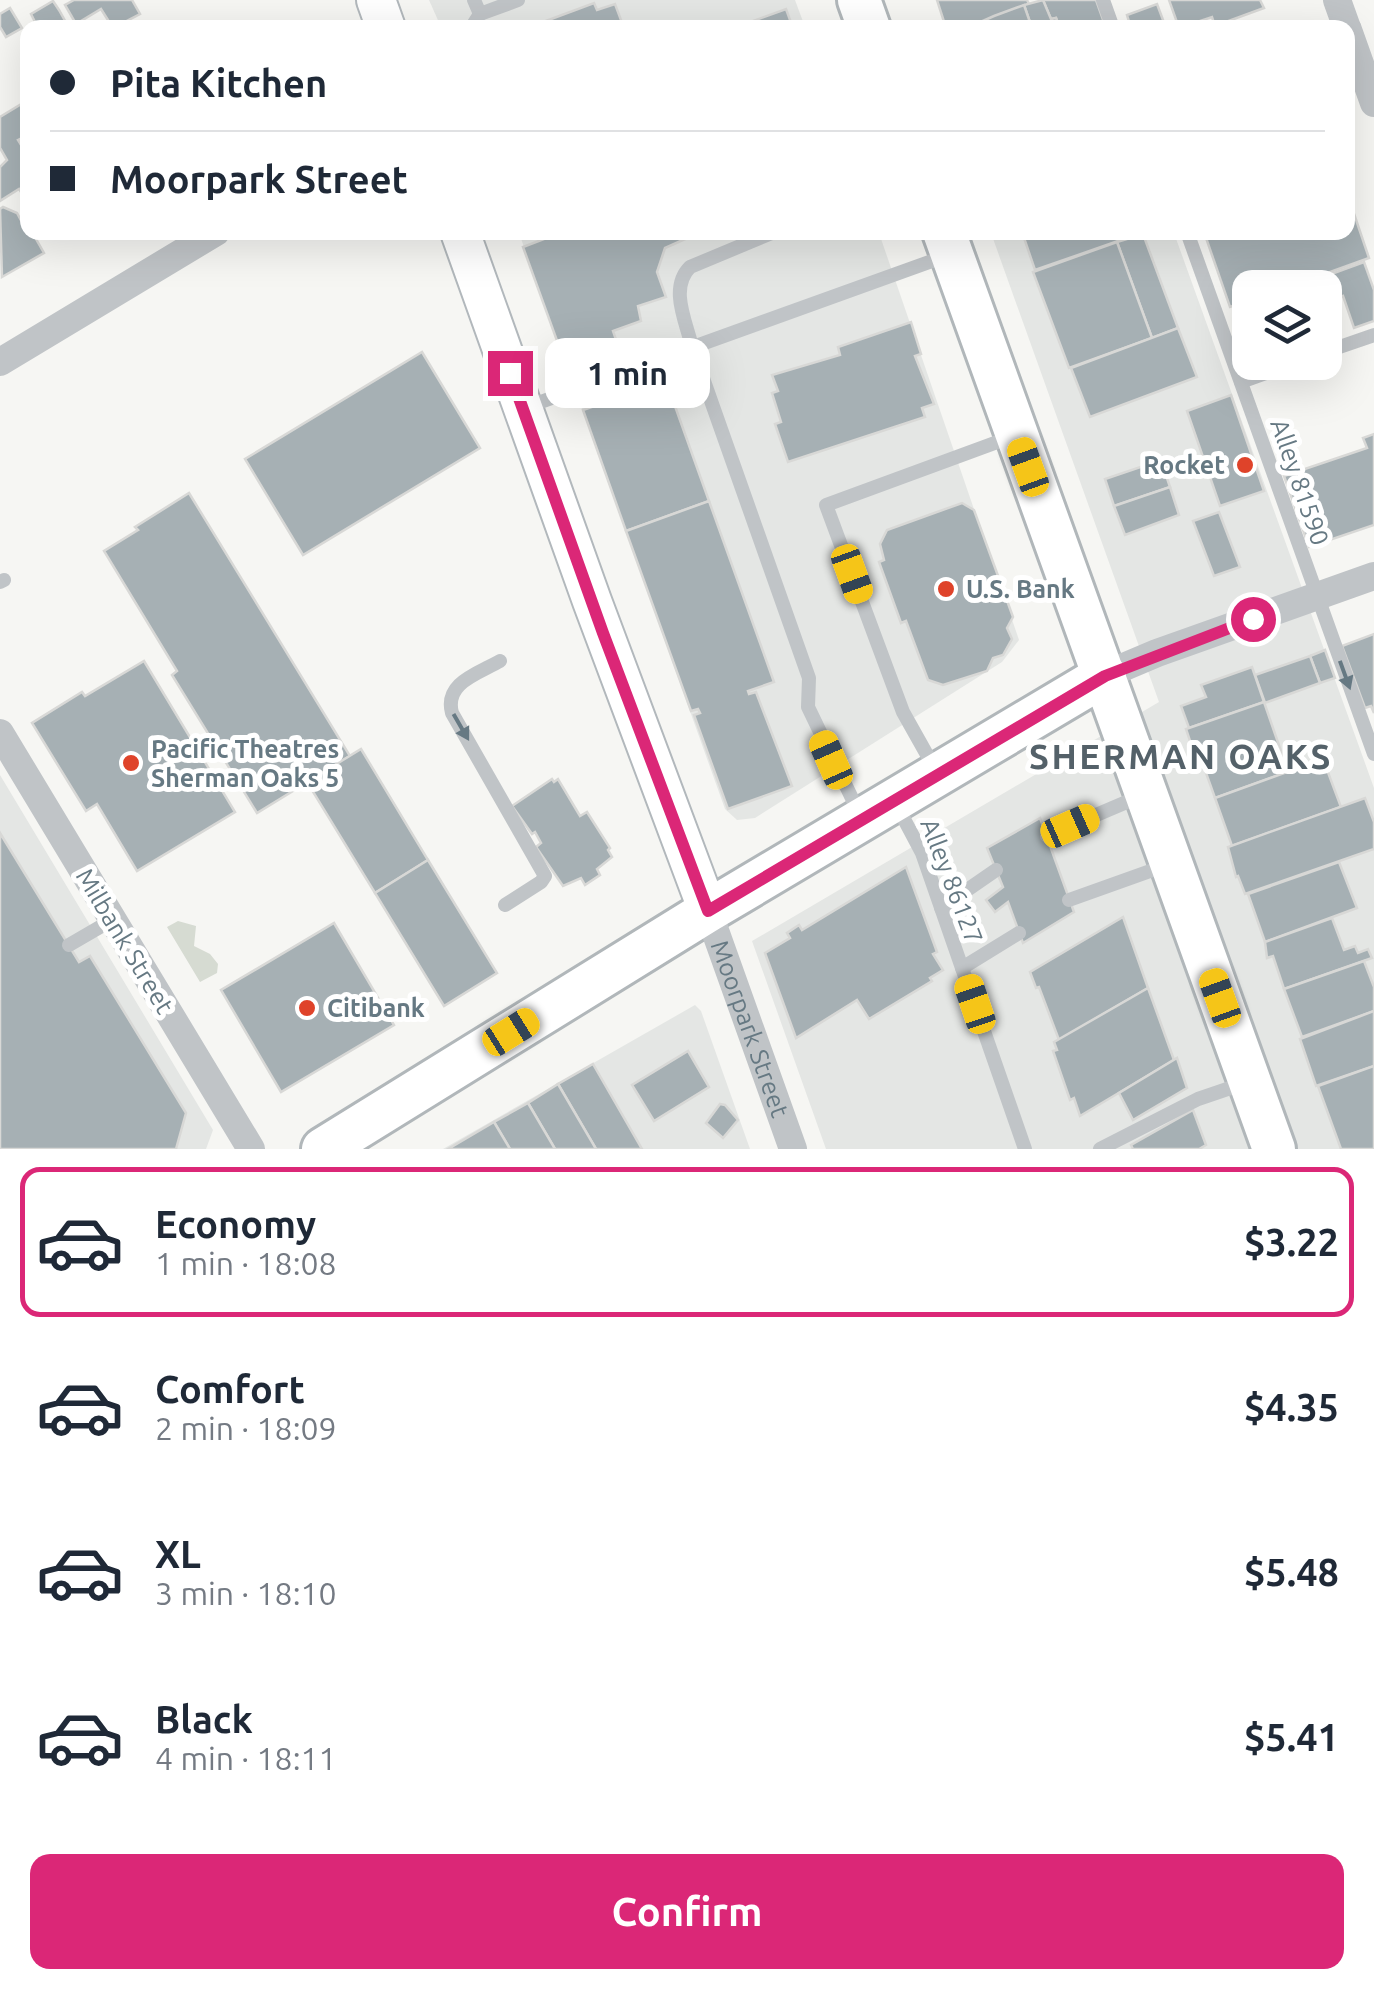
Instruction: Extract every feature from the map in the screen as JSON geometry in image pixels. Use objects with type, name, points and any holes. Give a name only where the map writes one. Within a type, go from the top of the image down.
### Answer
[{"type":"main road","name":"Moorpark Street","points":[[463,240],[708,911]]},
{"type":"main road","points":[[948,243],[1274,1149]]},
{"type":"main road","points":[[323,1149],[708,911],[1105,676]]},
{"type":"street","points":[[1355,51],[1374,103]]},
{"type":"street","points":[[0,362],[203,240]]},
{"type":"street","points":[[1105,676],[1157,653],[1374,576]]},
{"type":"street","name":"Milbank Street","points":[[0,733],[251,1149]]},
{"type":"street","name":"Moorpark Street","points":[[708,911],[788,1147]]},
{"type":"lane","points":[[475,14],[518,0]]},
{"type":"lane","name":"Alley 86127","points":[[754,240],[690,266],[680,276],[679,292],[692,348],[809,678],[808,707],[878,810],[922,853],[1025,1149]]},
{"type":"lane","name":"Alley 81590","points":[[1190,240],[1374,754]]},
{"type":"lane","points":[[523,408],[692,348],[948,243]]},
{"type":"lane","points":[[1342,346],[1374,334]]},
{"type":"lane","points":[[1240,382],[1246,380]]},
{"type":"lane","points":[[938,774],[903,712],[826,505],[1016,435]]},
{"type":"lane","points":[[500,660],[452,690],[448,699],[452,713],[545,876],[505,904]]},
{"type":"lane","points":[[1047,836],[1147,794]]},
{"type":"lane","points":[[1069,900],[1172,863]]},
{"type":"lane","points":[[941,908],[996,870]]},
{"type":"lane","points":[[69,945],[112,920]]},
{"type":"lane","points":[[962,968],[1018,932]]},
{"type":"lane","points":[[1100,1149],[1198,1100],[1250,1081]]},
{"type":"shaded area","points":[[429,0],[795,0],[802,20],[438,20]]},
{"type":"shaded area","points":[[522,240],[881,240],[1019,640],[1002,662],[755,818],[737,820],[725,809]]},
{"type":"shaded area","points":[[994,240],[1177,240],[1374,788],[1374,1149],[826,1149],[752,941],[1159,702]]},
{"type":"shaded area","points":[[0,775],[213,1130],[206,1149],[0,1149]]},
{"type":"shaded area","points":[[178,921],[196,926],[194,946],[210,954],[218,964],[217,973],[200,982],[167,927]]},
{"type":"shaded area","points":[[695,1005],[701,1011],[750,1149],[443,1149]]},
{"type":"building","points":[[74,0],[132,0],[140,14],[128,20],[108,20],[101,9],[83,20],[74,20],[65,5]]},
{"type":"building","points":[[937,0],[1027,0],[1029,4],[988,20],[943,20]]},
{"type":"building","points":[[1043,0],[1096,0],[1103,20],[1056,18],[1051,19]]},
{"type":"building","points":[[1043,0],[1051,19],[1057,20],[1029,20],[1024,5]]},
{"type":"building","points":[[1169,0],[1260,0],[1264,8],[1231,20],[1176,20]]},
{"type":"building","points":[[53,1],[64,20],[34,20],[31,14]]},
{"type":"building","points":[[594,3],[597,10],[615,4],[621,20],[548,20]]},
{"type":"building","points":[[1157,4],[1163,20],[1129,20],[1127,15]]},
{"type":"building","points":[[1024,5],[1029,20],[985,20]]},
{"type":"building","points":[[10,8],[20,29],[6,37],[0,27],[0,14]]},
{"type":"building","points":[[786,9],[790,20],[756,20]]},
{"type":"building","points":[[20,105],[20,190],[0,201],[0,167],[7,160],[0,148],[0,117]]},
{"type":"building","points":[[0,209],[17,213],[20,240],[37,240],[44,253],[2,277]]},
{"type":"building","points":[[1355,217],[1369,258],[1336,270],[1232,270],[1232,306],[1207,240],[1355,240]]},
{"type":"building","points":[[541,240],[683,240],[665,248],[657,272],[666,297],[638,306],[641,321],[613,331],[621,354],[568,371],[523,247]]},
{"type":"building","points":[[1025,240],[1121,240],[1035,270]]},
{"type":"building","points":[[1145,240],[1178,328],[1152,338],[1117,242]]},
{"type":"building","points":[[1117,242],[1152,338],[1069,368],[1033,272]]},
{"type":"building","points":[[1364,262],[1374,290],[1374,321],[1354,328],[1342,296],[1342,270]]},
{"type":"building","points":[[911,322],[921,354],[915,356],[934,404],[922,408],[925,417],[788,462],[775,424],[781,422],[772,393],[778,391],[772,375],[840,355],[838,347]]},
{"type":"building","points":[[1178,328],[1197,377],[1090,417],[1071,368]]},
{"type":"building","points":[[422,352],[480,448],[303,555],[245,459]]},
{"type":"building","points":[[666,381],[709,501],[626,531],[583,410]]},
{"type":"building","points":[[1231,395],[1264,491],[1220,506],[1187,411]]},
{"type":"building","points":[[1374,434],[1374,525],[1309,547],[1284,476],[1367,448],[1363,438]]},
{"type":"building","points":[[1161,460],[1170,487],[1114,506],[1105,479]]},
{"type":"building","points":[[1170,487],[1179,515],[1125,535],[1114,506]]},
{"type":"building","points":[[189,493],[350,756],[257,813],[172,675],[177,671],[104,551]]},
{"type":"building","points":[[709,501],[774,682],[748,691],[756,692],[792,786],[728,809],[694,715],[700,713],[698,709],[691,711],[626,531]]},
{"type":"building","name":"U.S. Bank","points":[[962,503],[974,510],[1013,617],[1007,628],[1012,639],[1003,655],[993,658],[987,671],[943,685],[928,680],[906,621],[901,623],[879,562],[884,560],[880,544],[887,530]]},
{"type":"building","points":[[1219,512],[1240,567],[1214,576],[1193,521]]},
{"type":"building","points":[[1374,634],[1374,713],[1371,706],[1365,708],[1342,646]]},
{"type":"building","points":[[1325,650],[1335,678],[1320,683],[1310,656]]},
{"type":"building","points":[[1310,656],[1320,683],[1265,703],[1255,675]]},
{"type":"building","name":"Pacific Theatres Sherman Oaks 5","points":[[144,661],[235,812],[137,871],[97,804],[86,811],[32,723]]},
{"type":"building","points":[[1252,667],[1264,702],[1189,728],[1181,706],[1206,697],[1201,685]]},
{"type":"building","points":[[1264,702],[1283,757],[1301,751],[1307,765],[1215,798],[1196,745],[1192,747],[1186,729]]},
{"type":"building","points":[[361,749],[428,860],[375,893],[307,782]]},
{"type":"building","points":[[1323,759],[1341,807],[1232,846],[1215,798]]},
{"type":"building","points":[[552,779],[558,779],[580,816],[587,812],[610,848],[612,857],[597,869],[600,875],[585,885],[581,878],[563,886],[536,847],[541,843],[535,832],[532,834],[512,806]]},
{"type":"building","points":[[1365,798],[1374,822],[1374,849],[1245,894],[1228,847]]},
{"type":"building","points":[[1040,818],[1074,912],[1023,943],[1008,902],[995,912],[986,900],[1003,887],[987,848]]},
{"type":"building","points":[[0,833],[79,962],[90,956],[186,1113],[176,1149],[0,1149]]},
{"type":"building","points":[[428,860],[497,973],[444,1006],[375,893]]},
{"type":"building","points":[[1339,862],[1357,908],[1265,942],[1248,894]]},
{"type":"building","points":[[906,867],[937,952],[933,954],[943,970],[930,978],[932,981],[869,1019],[857,1000],[796,1038],[765,953],[790,938],[787,933],[799,925],[802,930]]},
{"type":"building","points":[[1123,917],[1148,988],[1059,1040],[1030,972]]},
{"type":"building","points":[[1332,918],[1344,950],[1355,946],[1358,953],[1368,949],[1372,958],[1284,989],[1273,956],[1267,958],[1265,942]]},
{"type":"building","name":"Citibank","points":[[334,923],[394,1025],[281,1092],[221,990]]},
{"type":"building","points":[[1364,961],[1374,987],[1374,1011],[1302,1037],[1284,989]]},
{"type":"building","points":[[1148,988],[1174,1060],[1080,1116],[1074,1098],[1070,1100],[1053,1051],[1057,1050],[1054,1042]]},
{"type":"building","points":[[1374,1011],[1374,1066],[1316,1086],[1300,1039]]},
{"type":"building","points":[[688,1051],[709,1087],[654,1121],[632,1085]]},
{"type":"building","points":[[1177,1058],[1187,1088],[1133,1120],[1119,1093]]},
{"type":"building","points":[[593,1064],[642,1149],[596,1149],[558,1084]]},
{"type":"building","points":[[1374,1066],[1374,1149],[1341,1149],[1318,1086]]},
{"type":"building","points":[[558,1084],[596,1149],[555,1149],[528,1103]]},
{"type":"building","points":[[528,1103],[555,1149],[510,1149],[494,1122]]},
{"type":"building","points":[[720,1104],[738,1120],[723,1138],[706,1123]]},
{"type":"building","points":[[1193,1110],[1206,1145],[1199,1149],[1133,1149],[1131,1145]]},
{"type":"building","points":[[494,1122],[510,1149],[448,1149]]},
{"type":"place","name":"Rocket","points":[[1245,465]]},
{"type":"place","name":"U.S. Bank","points":[[946,589]]},
{"type":"place","name":"Pacific Theatres Sherman Oaks 5","points":[[131,763]]},
{"type":"place","name":"Citibank","points":[[307,1008]]},
{"type":"district","name":"SHERMAN OAKS","points":[[1181,756]]},
{"type":"route","points":[[510,373],[708,911],[1105,676],[1253,619]]}]
